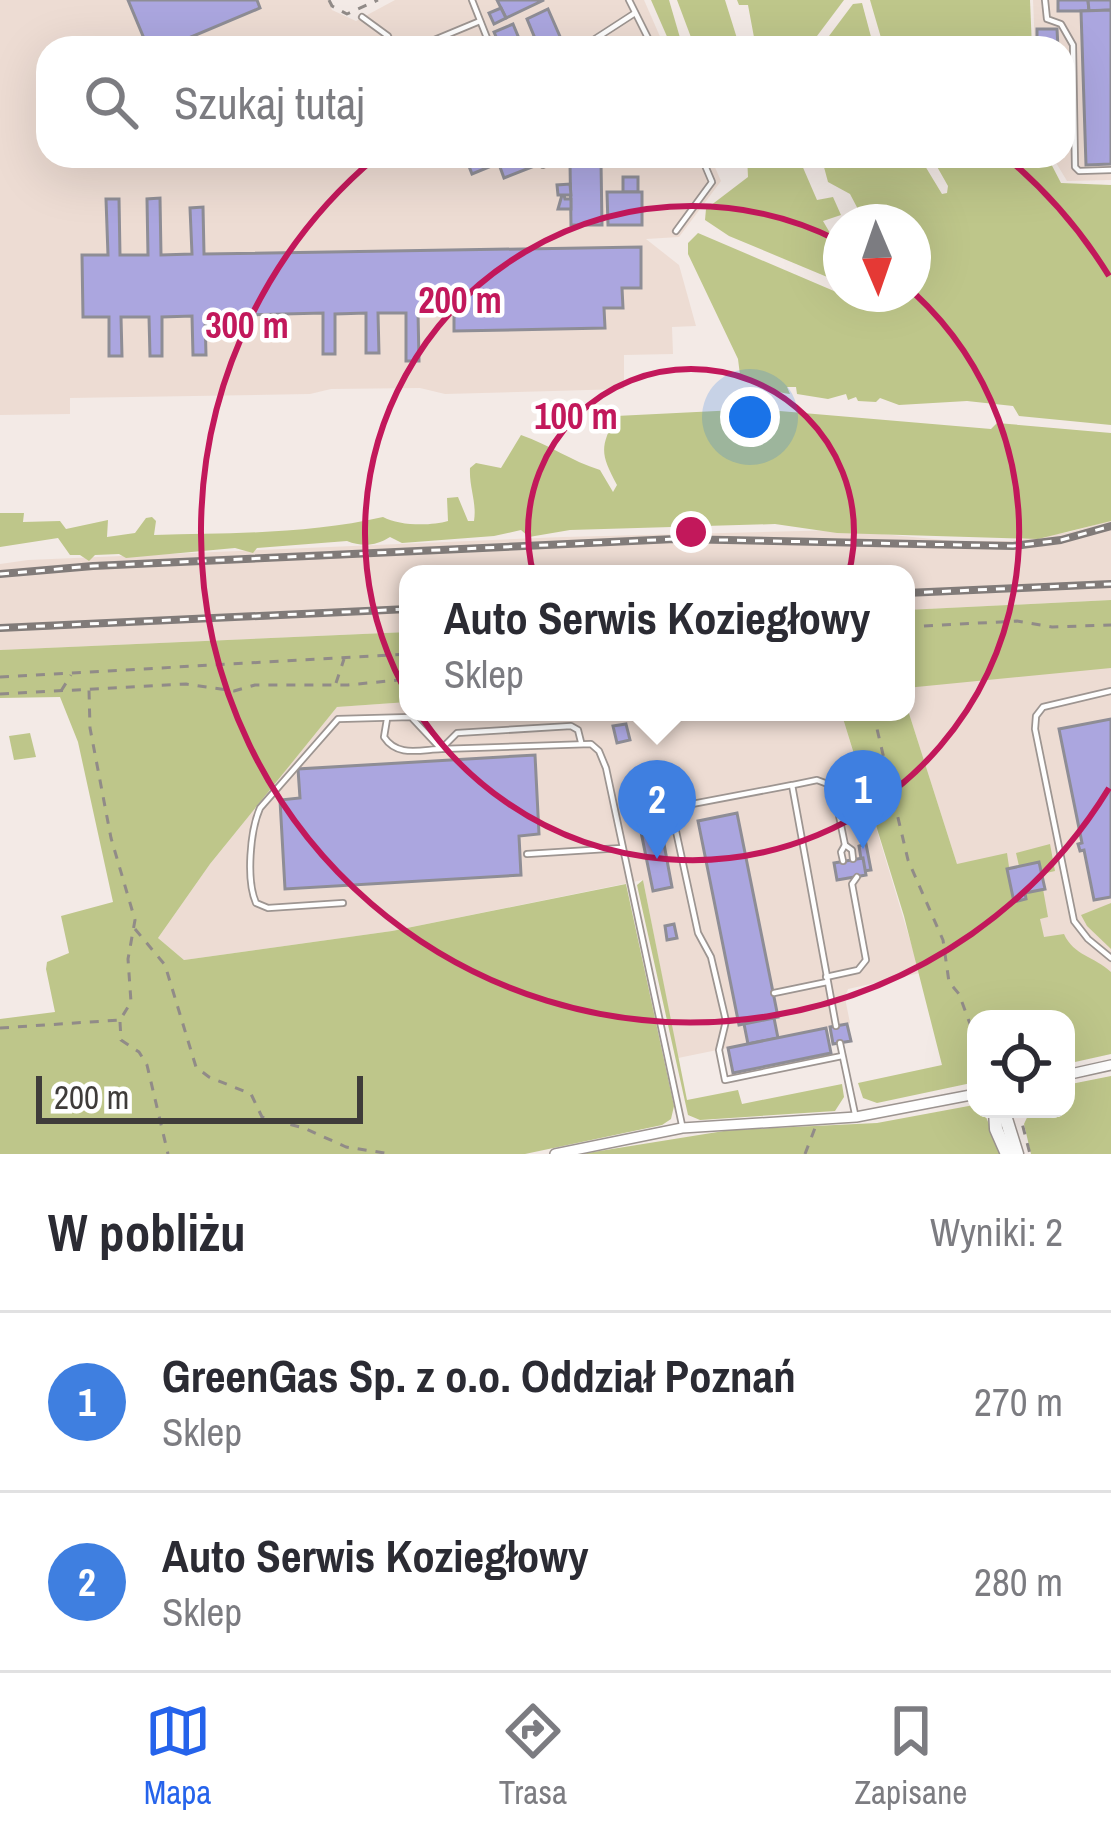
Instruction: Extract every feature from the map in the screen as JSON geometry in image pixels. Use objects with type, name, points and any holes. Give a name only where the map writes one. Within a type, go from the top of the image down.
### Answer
[{"type":"street","points":[[1075,1073],[1111,1065]]},
{"type":"street","points":[[555,1154],[682,1128],[856,1117],[967,1096]]},
{"type":"street","points":[[998,1118],[996,1130],[1006,1154]]},
{"type":"street","points":[[1005,1118],[1017,1154]]},
{"type":"lane","points":[[472,0],[486,36]]},
{"type":"lane","points":[[628,0],[646,36]]},
{"type":"lane","points":[[1045,0],[1047,19],[1060,25],[1067,36]]},
{"type":"lane","points":[[599,36],[634,13]]},
{"type":"lane","points":[[362,17],[388,36]]},
{"type":"lane","points":[[444,36],[480,21]]},
{"type":"lane","points":[[1075,167],[1079,171],[1111,170]]},
{"type":"lane","points":[[676,231],[712,182],[706,168]]},
{"type":"lane","points":[[1111,691],[1043,707],[1035,729],[1074,921],[1111,958]]},
{"type":"lane","points":[[389,716],[382,731],[394,749],[581,742],[591,744],[603,758],[682,1128]]},
{"type":"lane","points":[[343,904],[268,908],[256,903],[251,889],[256,817],[338,719],[399,717]]},
{"type":"lane","points":[[415,721],[441,749]]},
{"type":"lane","points":[[441,749],[457,733],[571,726],[578,730],[581,742]]},
{"type":"lane","points":[[479,731],[480,747]]},
{"type":"lane","points":[[842,1056],[725,1080],[719,1050],[726,1021],[711,957],[698,933],[671,808],[817,780],[832,786],[845,845],[854,860]]},
{"type":"lane","points":[[792,785],[836,1026]]},
{"type":"lane","points":[[843,862],[845,845]]},
{"type":"lane","points":[[527,854],[622,848]]},
{"type":"lane","points":[[774,993],[857,970],[866,960],[849,882],[856,877]]},
{"type":"lane","points":[[840,1043],[856,1117]]},
{"type":"path","points":[[329,0],[347,14],[378,0]]},
{"type":"path","points":[[915,627],[1017,621],[1052,627],[1111,625]]},
{"type":"path","points":[[0,677],[399,655]]},
{"type":"path","points":[[334,685],[345,658]]},
{"type":"path","points":[[61,691],[72,674]]},
{"type":"path","points":[[0,694],[186,684],[234,691],[255,685],[399,680]]},
{"type":"path","points":[[89,690],[96,762],[135,929],[128,959],[131,1002],[120,1021],[121,1040],[139,1052],[147,1065],[168,1154]]},
{"type":"path","points":[[875,721],[908,860],[944,940],[949,982],[967,1016]]},
{"type":"path","points":[[135,929],[164,964],[196,1066],[209,1077],[251,1094],[262,1117],[304,1128],[346,1148],[391,1154]]},
{"type":"path","points":[[0,1028],[120,1021]]},
{"type":"path","points":[[1024,1118],[1030,1154]]},
{"type":"path","points":[[805,1154],[818,1121]]},
{"type":"shaded area","points":[[0,0],[328,0],[332,10],[356,21],[395,0],[644,0],[660,36],[36,36],[36,168],[715,168],[721,181],[679,237],[646,239],[679,265],[696,326],[672,327],[673,354],[624,355],[624,389],[445,394],[420,388],[331,389],[310,394],[70,398],[70,414],[0,415]]},
{"type":"shaded area","points":[[1033,0],[1111,0],[1111,180],[1067,181],[1059,168],[1075,168],[1075,36],[1034,36]]},
{"type":"shaded area","points":[[1111,520],[1111,600],[915,610],[915,565],[399,565],[399,632],[0,650],[0,564],[28,560],[563,537],[840,530],[1009,541]]},
{"type":"shaded area","points":[[1111,659],[1111,1035],[1075,1022],[1075,1010],[1003,1010],[915,721],[915,677]]},
{"type":"shaded area","points":[[399,703],[399,721],[844,721],[920,973],[848,989],[850,1023],[678,1058],[643,880],[392,931],[184,960],[158,938],[210,864],[337,707]]},
{"type":"green space","points":[[651,0],[669,0],[680,36],[667,36]]},
{"type":"green space","points":[[677,0],[725,0],[736,36],[690,36]]},
{"type":"green space","points":[[737,0],[844,0],[817,36],[754,36],[748,5],[739,5]]},
{"type":"green space","points":[[870,0],[1030,0],[1032,36],[880,36]]},
{"type":"green space","points":[[862,3],[871,36],[829,36],[853,4]]},
{"type":"green space","points":[[748,168],[803,168],[817,200],[833,197],[836,204],[823,204],[823,275],[729,236],[705,220],[706,209],[748,177]]},
{"type":"green space","points":[[824,168],[926,168],[942,194],[948,186],[938,168],[1053,168],[1061,183],[1111,185],[1111,425],[1019,416],[1013,406],[967,401],[899,405],[880,398],[876,402],[848,400],[846,394],[828,399],[797,394],[796,387],[787,387],[790,394],[740,375],[738,359],[688,254],[688,243],[698,233],[823,286],[823,312],[931,312],[931,204],[855,204],[850,194],[828,182]]},
{"type":"green space","points":[[757,409],[991,429],[997,423],[1111,433],[1111,521],[1038,539],[837,533],[775,524],[570,530],[529,537],[521,530],[402,543],[390,537],[369,545],[347,541],[257,548],[253,553],[235,548],[126,558],[95,555],[89,561],[70,555],[58,538],[0,547],[0,513],[24,513],[23,522],[60,521],[66,529],[108,520],[107,537],[135,533],[152,517],[154,535],[241,533],[327,527],[383,517],[406,524],[441,523],[448,521],[447,498],[458,497],[468,521],[474,521],[470,468],[476,463],[501,468],[521,435],[600,470],[613,492],[617,485],[604,450],[616,416]]},
{"type":"green space","points":[[1111,600],[1111,668],[915,687],[915,610]]},
{"type":"green space","points":[[399,632],[399,703],[337,707],[210,864],[158,938],[184,960],[392,931],[626,884],[674,1106],[671,1119],[662,1125],[525,1154],[0,1154],[0,1019],[55,1012],[46,969],[47,962],[69,953],[61,916],[113,902],[78,742],[60,697],[0,698],[0,650]]},
{"type":"green space","points":[[844,721],[911,721],[957,864],[1007,853],[1014,901],[1043,889],[1048,917],[1040,919],[1044,937],[1064,934],[1073,947],[1111,972],[1111,1054],[1075,1062],[1075,1010],[967,1010],[967,1084],[877,1103],[863,1098],[858,1083],[942,1065],[904,916]]},
{"type":"green space","points":[[30,733],[36,757],[14,760],[9,736]]},
{"type":"green space","points":[[1050,844],[1055,871],[1042,874],[1039,862],[1019,866],[1016,853]]},
{"type":"green space","points":[[643,880],[687,1100],[738,1090],[742,1104],[842,1084],[844,1097],[835,1111],[700,1120],[688,1115],[637,885]]},
{"type":"green space","points":[[1111,903],[1111,949],[1081,915]]},
{"type":"green space","points":[[1111,1076],[1111,1154],[1031,1154],[1027,1118],[1075,1118],[1075,1083]]},
{"type":"green space","points":[[967,1106],[967,1118],[986,1118],[1001,1154],[581,1154],[730,1130],[877,1123]]},
{"type":"building","points":[[128,0],[257,0],[260,8],[194,36],[143,36]]},
{"type":"building","points":[[497,0],[544,0],[506,18]]},
{"type":"building","points":[[1058,0],[1088,0],[1089,11],[1058,11]]},
{"type":"building","points":[[1088,0],[1111,0],[1111,10],[1089,11]]},
{"type":"building","points":[[501,8],[506,18],[494,24],[489,13]]},
{"type":"building","points":[[548,9],[560,36],[534,36],[527,19]]},
{"type":"building","points":[[1111,10],[1111,164],[1086,165],[1081,11]]},
{"type":"building","points":[[513,24],[518,36],[496,36],[494,32]]},
{"type":"building","points":[[1037,29],[1057,29],[1057,36],[1037,36]]},
{"type":"building","points":[[500,168],[529,168],[504,178]]},
{"type":"building","points":[[570,168],[601,168],[602,225],[571,225]]},
{"type":"building","points":[[623,177],[638,177],[638,192],[623,192]]},
{"type":"building","points":[[570,184],[571,195],[564,195],[571,199],[571,209],[558,209],[562,195],[557,185]]},
{"type":"building","points":[[607,192],[642,192],[642,225],[608,225]]},
{"type":"building","points":[[160,198],[161,255],[192,254],[190,208],[203,207],[204,254],[641,247],[641,288],[622,288],[623,308],[604,308],[605,328],[454,331],[454,311],[418,312],[419,361],[406,361],[406,313],[378,313],[379,353],[366,353],[366,313],[335,314],[335,354],[323,354],[323,313],[205,316],[206,355],[193,355],[192,316],[162,317],[162,356],[150,356],[149,317],[121,317],[122,356],[109,356],[109,317],[83,317],[82,255],[108,255],[106,199],[119,199],[120,255],[148,255],[147,199]]},
{"type":"building","points":[[1111,719],[1111,897],[1094,900],[1084,850],[1078,844],[1082,843],[1059,729]]},
{"type":"building","points":[[626,724],[630,740],[617,743],[613,726]]},
{"type":"building","points":[[535,755],[539,834],[519,836],[521,875],[285,889],[280,800],[300,798],[298,769]]},
{"type":"building","points":[[661,764],[668,798],[655,800],[648,767]]},
{"type":"building","points":[[639,807],[641,821],[631,823],[628,809]]},
{"type":"building","points":[[737,813],[778,1017],[739,1025],[698,821]]},
{"type":"building","points":[[661,828],[672,887],[653,891],[641,832]]},
{"type":"building","points":[[866,844],[871,870],[863,871],[859,846]]},
{"type":"building","points":[[863,858],[866,875],[837,880],[834,863]]},
{"type":"building","points":[[1039,862],[1045,889],[1025,893],[1026,899],[1014,902],[1007,869]]},
{"type":"building","points":[[674,924],[677,938],[667,940],[665,926]]},
{"type":"building","points":[[774,1018],[778,1038],[748,1044],[744,1024]]},
{"type":"building","points":[[847,1024],[851,1041],[833,1044],[830,1027]]},
{"type":"building","points":[[826,1028],[831,1053],[733,1073],[728,1048]]},
{"type":"railway","points":[[0,574],[675,539],[1013,546],[1061,540],[1111,526]]},
{"type":"railway","points":[[915,593],[1111,584]]},
{"type":"railway","points":[[0,628],[399,609]]},
{"type":"place","name":"GreenGas Sp. z o.o. Oddział Poznań","points":[[863,849]]},
{"type":"place","name":"Auto Serwis Koziegłowy","points":[[657,859]]}]
